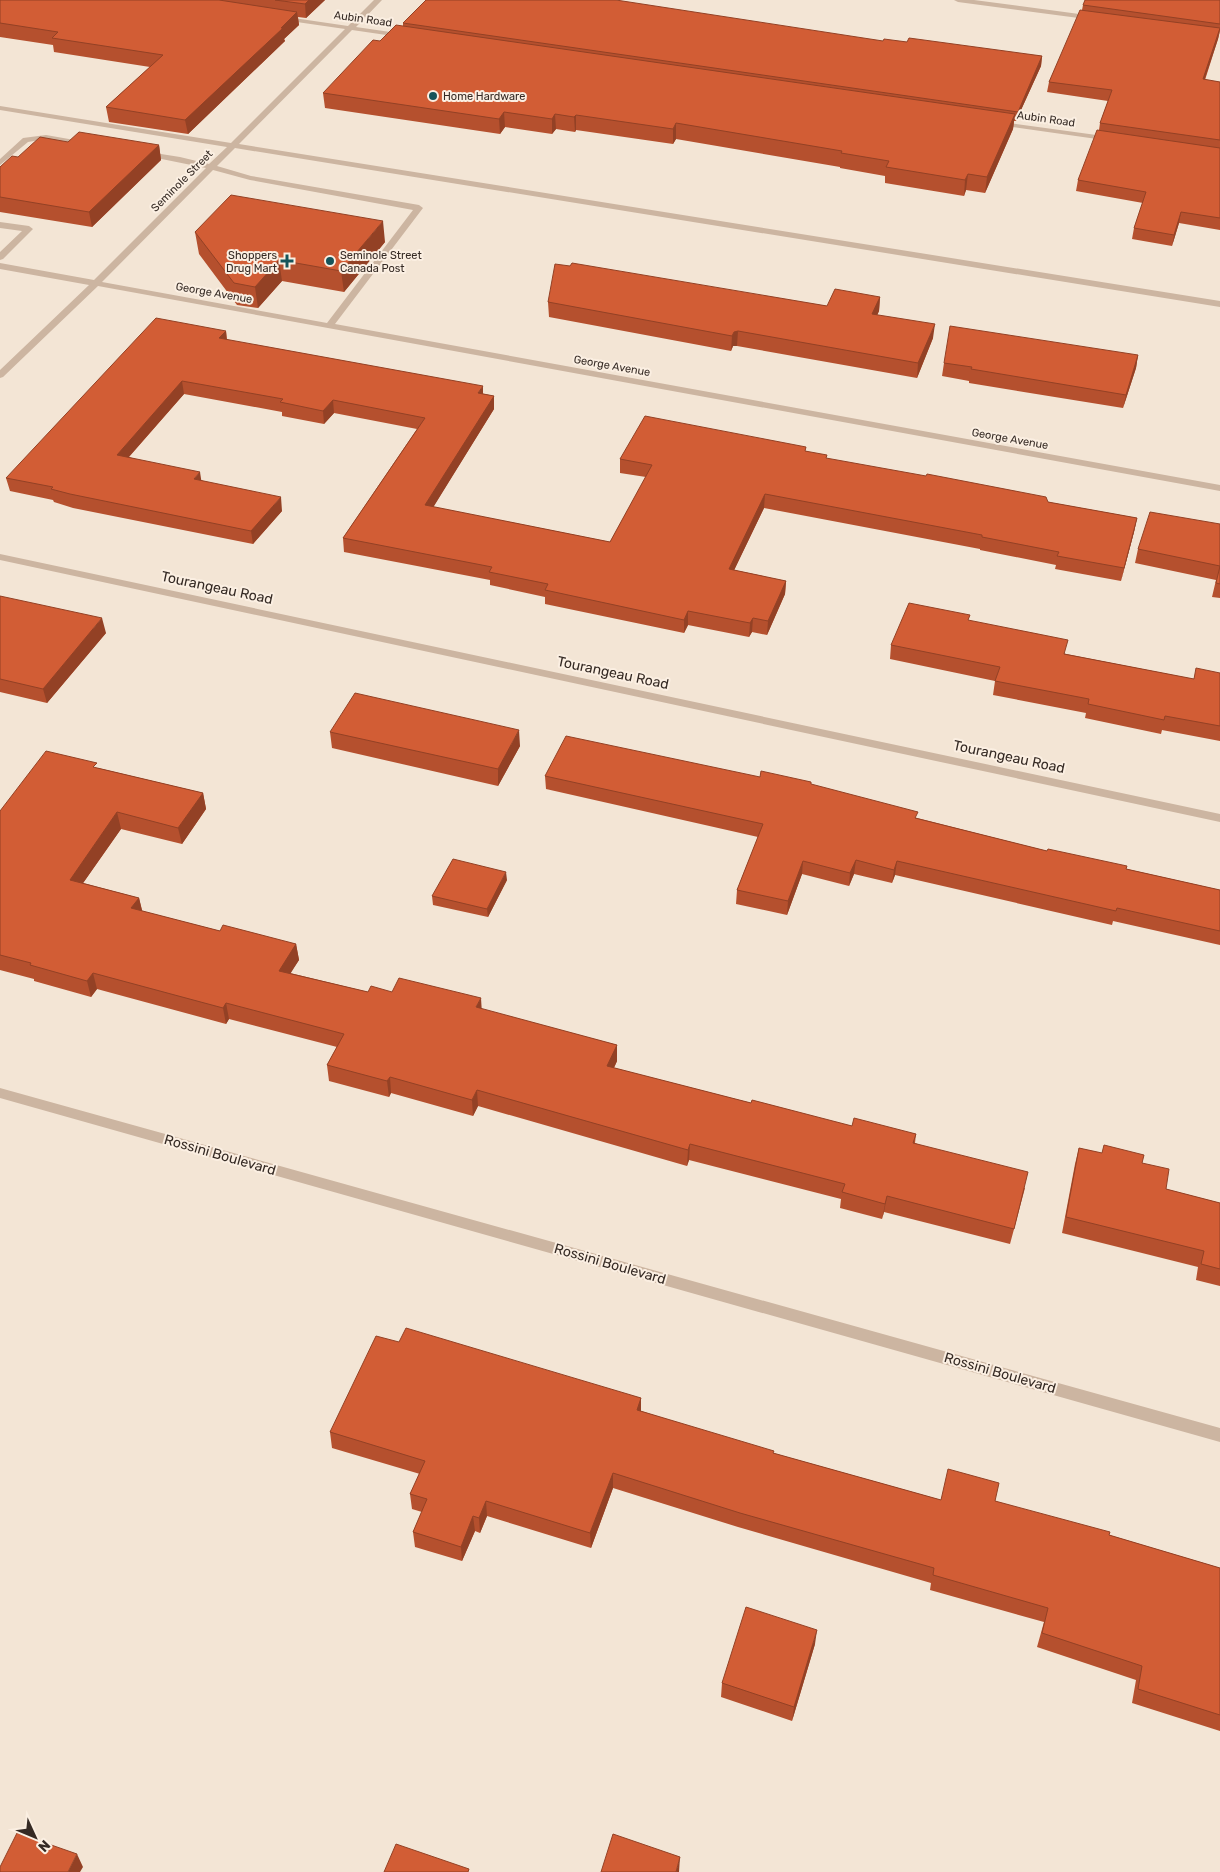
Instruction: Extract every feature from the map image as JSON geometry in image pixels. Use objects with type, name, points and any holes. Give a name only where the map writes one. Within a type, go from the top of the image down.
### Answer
[{"type":"street","name":"Seminole Street","points":[[0,375],[96,283],[378,0]]},
{"type":"street","points":[[958,0],[1104,19]]},
{"type":"street","name":"Aubin Road","points":[[274,17],[413,37]]},
{"type":"street","points":[[0,108],[1220,304]]},
{"type":"street","name":"Aubin Road","points":[[994,122],[1122,141]]},
{"type":"street","points":[[0,163],[26,140],[46,138],[94,145]]},
{"type":"street","points":[[132,151],[180,159],[250,178],[419,208],[329,326]]},
{"type":"street","points":[[0,225],[29,229],[0,256]]},
{"type":"street","name":"George Avenue","points":[[0,266],[1220,488]]},
{"type":"street","name":"Tourangeau Road","points":[[0,557],[1220,818]]},
{"type":"street","name":"Rossini Boulevard","points":[[0,1093],[1220,1435]]},
{"type":"building","points":[[0,0],[219,0],[297,12],[281,28],[283,28],[185,120],[106,107],[163,55],[52,38],[58,32],[0,23]]},
{"type":"building","points":[[275,0],[309,0],[305,4]]},
{"type":"building","points":[[426,0],[616,0],[883,41],[884,39],[907,42],[909,38],[1042,56],[1018,112],[403,23]]},
{"type":"building","points":[[1085,0],[1220,0],[1220,24],[1083,5]]},
{"type":"building","points":[[1080,10],[1220,28],[1203,79],[1220,82],[1220,140],[1100,123],[1112,90],[1049,82]]},
{"type":"building","points":[[396,25],[1015,114],[987,177],[968,174],[965,180],[886,167],[889,161],[841,153],[842,151],[676,123],[673,129],[576,115],[574,117],[555,114],[552,119],[504,112],[499,119],[323,93],[373,40],[380,41]]},
{"type":"building","points":[[1097,130],[1220,148],[1220,218],[1181,212],[1174,235],[1134,228],[1146,192],[1078,180]]},
{"type":"building","points":[[79,132],[159,145],[89,212],[0,197],[0,167],[12,156],[18,157],[40,137],[68,142]]},
{"type":"building","points":[[231,195],[383,221],[341,271],[279,260],[255,287],[234,283],[195,232]]},
{"type":"building","points":[[572,263],[827,306],[835,289],[880,297],[872,314],[935,324],[918,363],[738,331],[734,332],[732,336],[548,302],[555,264],[570,266]]},
{"type":"building","points":[[156,318],[226,331],[219,338],[483,386],[478,393],[494,396],[425,505],[610,542],[652,465],[620,459],[645,416],[806,447],[805,451],[827,455],[826,458],[926,476],[927,474],[1046,497],[1048,502],[1137,518],[1124,568],[1057,556],[1059,552],[982,537],[982,535],[765,494],[729,569],[786,581],[768,621],[753,618],[750,623],[688,611],[684,620],[545,590],[548,584],[489,572],[492,567],[343,538],[425,418],[333,400],[323,411],[280,402],[283,399],[182,381],[117,455],[200,472],[194,479],[281,497],[251,531],[70,494],[51,489],[53,487],[6,478]]},
{"type":"building","points":[[950,326],[1138,355],[1126,395],[944,363]]},
{"type":"building","points":[[1150,512],[1220,524],[1220,566],[1138,549]]},
{"type":"building","points":[[1220,566],[1220,584],[1216,583]]},
{"type":"building","points":[[0,596],[102,618],[43,689],[0,679]]},
{"type":"building","points":[[909,603],[970,615],[968,620],[1068,640],[1064,654],[1194,679],[1196,668],[1220,673],[1220,726],[1165,716],[1164,720],[1088,704],[1089,699],[995,681],[1000,667],[891,645]]},
{"type":"building","points":[[355,693],[519,730],[498,769],[330,732]]},
{"type":"building","points":[[566,736],[760,777],[761,771],[811,782],[811,784],[918,812],[915,818],[1047,851],[1048,849],[1127,866],[1126,869],[1220,890],[1220,931],[1117,908],[1116,911],[897,861],[894,870],[856,860],[850,873],[803,861],[788,901],[737,890],[763,824],[545,776]]},
{"type":"building","points":[[46,751],[97,763],[93,767],[203,793],[178,828],[117,812],[70,880],[139,898],[131,908],[220,931],[223,925],[296,944],[279,971],[368,992],[371,986],[392,992],[399,978],[481,998],[476,1007],[617,1045],[607,1066],[751,1103],[752,1100],[852,1126],[854,1118],[916,1134],[913,1143],[1028,1172],[1014,1229],[887,1196],[885,1204],[842,1192],[845,1184],[690,1144],[688,1150],[477,1090],[472,1100],[390,1077],[387,1081],[327,1065],[344,1034],[226,1003],[223,1008],[93,973],[87,981],[0,955],[0,811]]},
{"type":"building","points":[[453,859],[506,872],[487,909],[432,896]]},
{"type":"building","points":[[1104,1145],[1144,1155],[1142,1163],[1169,1169],[1166,1189],[1220,1203],[1220,1269],[1201,1264],[1204,1251],[1066,1217],[1079,1148],[1102,1153]]},
{"type":"building","points":[[406,1328],[641,1398],[637,1410],[774,1451],[773,1453],[941,1500],[948,1469],[999,1483],[995,1501],[1110,1532],[1109,1535],[1220,1568],[1220,1715],[1138,1689],[1142,1666],[1042,1633],[1048,1608],[933,1575],[934,1568],[740,1513],[613,1473],[590,1533],[486,1501],[479,1518],[473,1516],[461,1547],[413,1532],[427,1499],[410,1494],[425,1461],[330,1432],[376,1336],[399,1342]]},
{"type":"building","points":[[746,1607],[817,1630],[794,1707],[722,1683]]},
{"type":"building","points":[[17,1833],[77,1854],[68,1872],[0,1872],[0,1867]]},
{"type":"building","points":[[613,1834],[680,1857],[676,1872],[601,1872]]},
{"type":"building","points":[[396,1844],[469,1869],[468,1872],[384,1872]]},
{"type":"place","name":"Home Hardware","points":[[433,96]]},
{"type":"place","name":"Shoppers Drug Mart","points":[[287,261]]},
{"type":"place","name":"Seminole Street Canada Post","points":[[330,261]]}]
